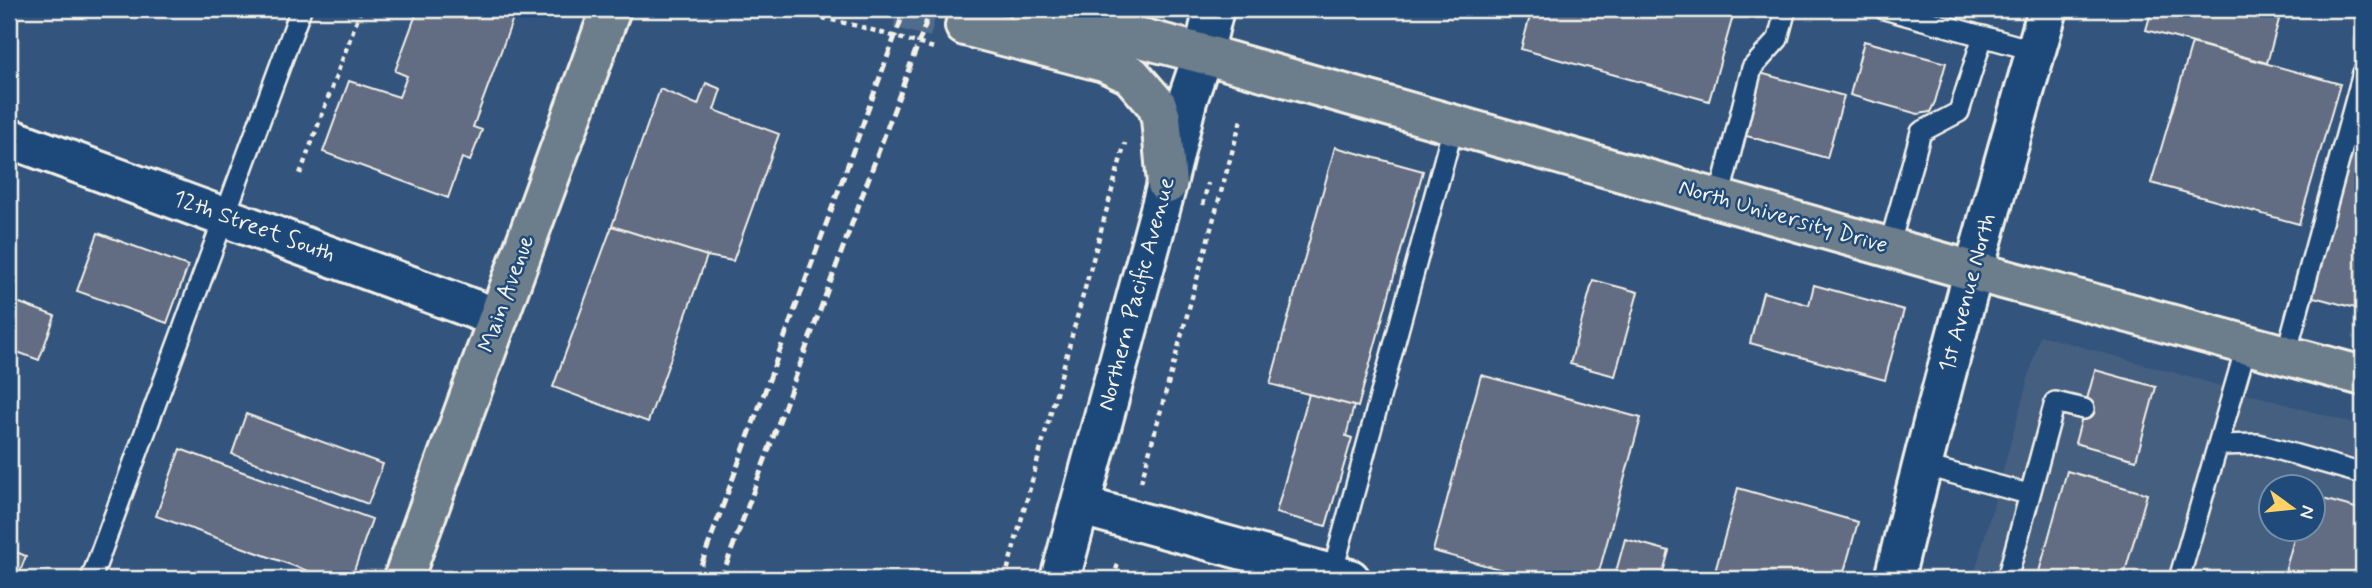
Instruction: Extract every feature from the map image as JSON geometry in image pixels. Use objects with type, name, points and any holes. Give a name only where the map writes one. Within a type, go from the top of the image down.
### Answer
[{"type":"main road","name":"Main Avenue","points":[[403,579],[611,9]]},
{"type":"main road","name":"North University Drive","points":[[1029,9],[1203,54],[1973,271],[2363,376]]},
{"type":"main road","points":[[965,26],[1104,62],[1131,75],[1157,105],[1161,118],[1167,184]]},
{"type":"street","name":"Northern Pacific Avenue","points":[[1060,579],[1214,9]]},
{"type":"street","name":"1st Avenue North","points":[[1895,579],[1973,271],[2049,9]]},
{"type":"street","name":"12th Street South","points":[[9,138],[498,318]]},
{"type":"street","points":[[1081,506],[1341,577]]},
{"type":"lane","points":[[91,579],[300,9]]},
{"type":"lane","points":[[1719,199],[1752,68],[1779,39],[1786,9]]},
{"type":"lane","points":[[1884,9],[2036,51]]},
{"type":"lane","points":[[1889,247],[1922,132],[1959,112],[1983,36]]},
{"type":"lane","points":[[2286,354],[2363,73]]},
{"type":"lane","points":[[1341,577],[1454,124]]},
{"type":"lane","points":[[2179,579],[2247,344]]},
{"type":"lane","points":[[2007,579],[2055,402],[2084,409]]},
{"type":"lane","points":[[2218,445],[2258,444],[2363,474]]},
{"type":"lane","points":[[1922,465],[2028,494]]},
{"type":"path","points":[[300,174],[361,9]]},
{"type":"path","points":[[1141,482],[1242,116]]},
{"type":"path","points":[[1005,579],[1128,131]]},
{"type":"path","points":[[1113,579],[1118,564]]},
{"type":"shaded area","points":[[2040,335],[2363,426],[2363,579],[1973,579]]},
{"type":"building","points":[[418,9],[526,9],[523,16],[515,13],[473,127],[482,130],[470,161],[462,158],[448,198],[323,152],[349,81],[399,97],[407,76],[395,71]]},
{"type":"building","points":[[1532,9],[1735,9],[1709,101],[1521,49]]},
{"type":"building","points":[[2152,9],[2252,9],[2280,16],[2267,63],[2146,30]]},
{"type":"building","points":[[1864,41],[1946,63],[1930,112],[1918,114],[1850,95]]},
{"type":"building","points":[[2192,43],[2340,84],[2299,224],[2151,183]]},
{"type":"building","points":[[1760,73],[1844,96],[1827,158],[1743,135]]},
{"type":"building","points":[[706,83],[721,89],[714,110],[779,134],[733,261],[707,256],[612,226],[660,89],[698,105]]},
{"type":"building","points":[[2363,87],[2363,310],[2306,295]]},
{"type":"building","points":[[1335,147],[1423,171],[1358,407],[1270,384]]},
{"type":"building","points":[[612,226],[707,256],[648,422],[553,387]]},
{"type":"building","points":[[98,233],[188,266],[167,323],[77,291]]},
{"type":"building","points":[[1593,280],[1638,292],[1615,376],[1570,364]]},
{"type":"building","points":[[1814,285],[1904,310],[1885,380],[1750,343],[1763,292],[1809,305]]},
{"type":"building","points":[[9,299],[55,316],[39,360],[9,349]]},
{"type":"building","points":[[2095,370],[2156,387],[2136,460],[2075,443]]},
{"type":"building","points":[[1481,375],[1641,418],[1597,579],[1536,579],[1433,551]]},
{"type":"building","points":[[1309,394],[1354,406],[1346,436],[1352,438],[1326,526],[1276,513]]},
{"type":"building","points":[[246,414],[383,464],[368,504],[232,454]]},
{"type":"building","points":[[180,449],[372,519],[351,579],[330,579],[156,516]]},
{"type":"building","points":[[2067,471],[2147,494],[2123,579],[2037,579]]},
{"type":"building","points":[[1738,488],[1858,522],[1842,579],[1713,579]]},
{"type":"building","points":[[2326,500],[2363,510],[2363,579],[2283,579],[2293,542],[2326,542]]},
{"type":"building","points":[[1625,539],[1669,551],[1661,579],[1614,579]]},
{"type":"building","points":[[9,549],[26,556],[17,579],[9,579]]},
{"type":"tunnel","points":[[898,9],[965,26]]},
{"type":"railway","points":[[696,579],[905,9]]},
{"type":"railway","points":[[721,579],[931,9]]}]
